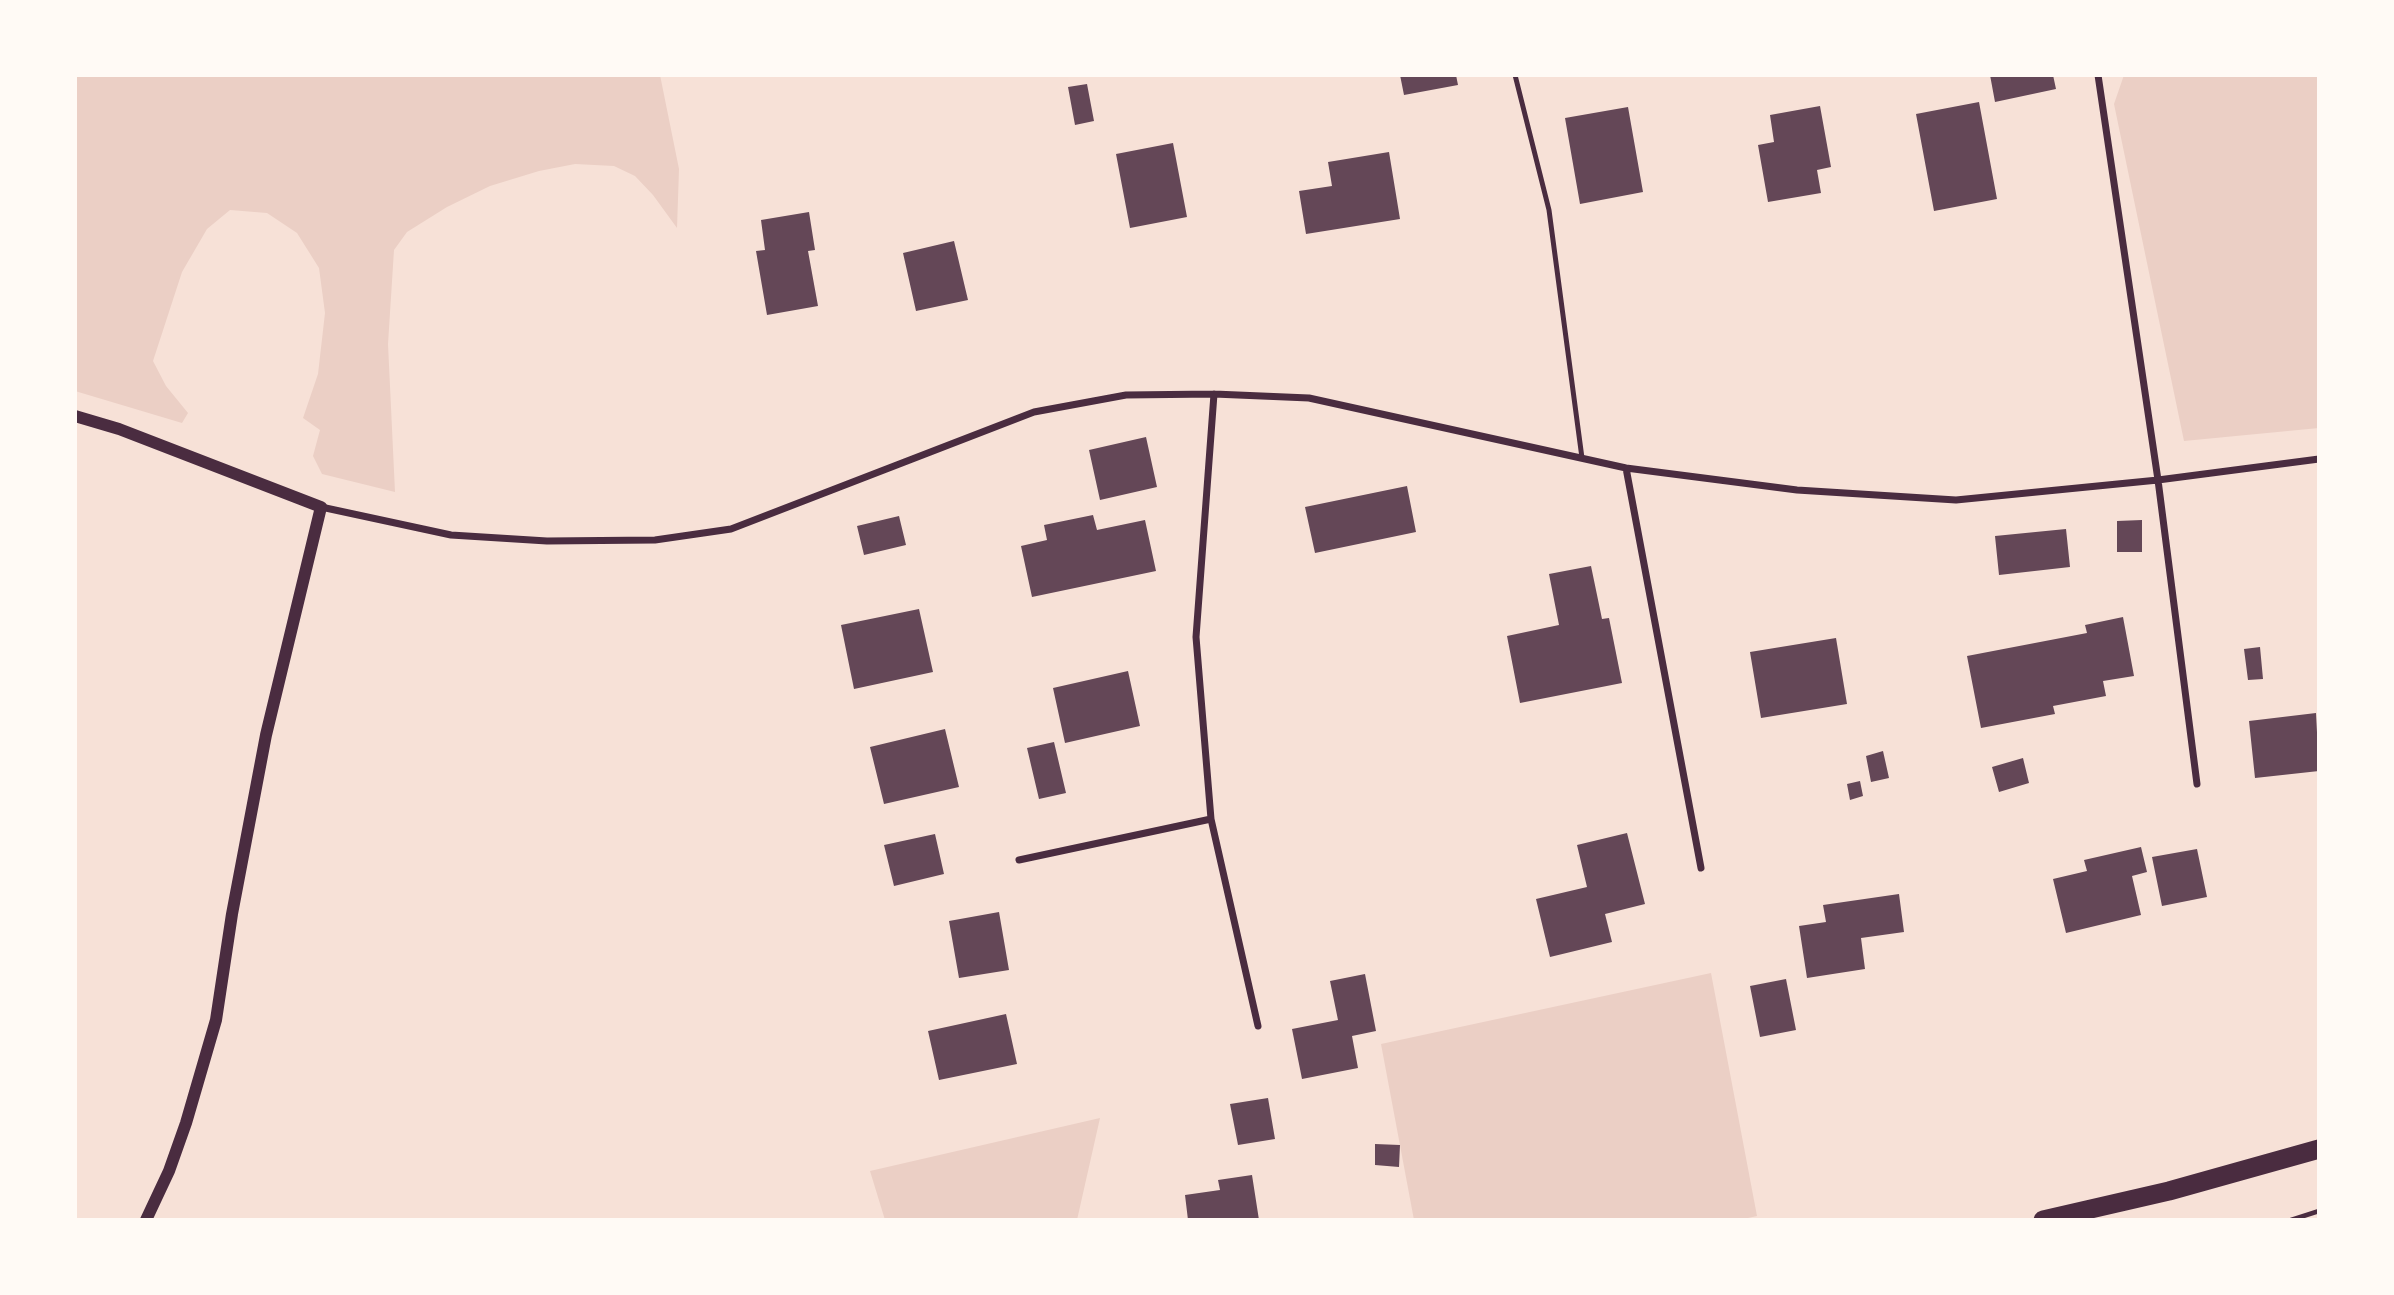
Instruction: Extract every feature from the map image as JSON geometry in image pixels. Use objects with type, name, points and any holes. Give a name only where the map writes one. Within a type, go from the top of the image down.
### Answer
[{"type":"highway","points":[[2043,1220],[2169,1191],[2319,1149]]},
{"type":"street","points":[[2098,75],[2158,480],[2197,784]]},
{"type":"street","points":[[1214,394],[1196,637],[1211,819],[1258,1026]]},
{"type":"street","points":[[75,416],[119,429],[321,507],[451,535],[547,541],[655,540],[731,529],[1034,412],[1126,395],[1214,394],[1309,398],[1626,468],[1797,490],[1956,500],[2158,480],[2319,459]]},
{"type":"street","points":[[1626,468],[1701,868]]},
{"type":"street","points":[[146,1220],[174,1159],[216,1020],[232,914],[266,735],[321,507]]},
{"type":"street","points":[[1019,860],[1211,819]]},
{"type":"lane","points":[[1515,75],[1549,210],[1582,458]]},
{"type":"path","points":[[2291,1220],[2319,1211]]},
{"type":"shaded area","points":[[75,75],[660,75],[679,169],[677,228],[635,176],[614,166],[575,164],[539,171],[490,186],[447,207],[407,232],[394,250],[388,344],[395,492],[322,474],[313,456],[320,430],[303,418],[318,374],[325,313],[319,268],[297,233],[267,213],[230,210],[207,229],[182,272],[153,361],[166,386],[188,413],[182,423],[75,391]]},
{"type":"shaded area","points":[[2124,75],[2319,75],[2319,428],[2184,441],[2114,104]]},
{"type":"shaded area","points":[[1711,973],[1757,1216],[1739,1220],[1414,1220],[1381,1044]]},
{"type":"shaded area","points":[[1100,1118],[1077,1220],[885,1220],[870,1171]]},
{"type":"building","points":[[1400,75],[1456,75],[1458,85],[1404,95]]},
{"type":"building","points":[[1990,75],[2053,75],[2056,89],[1995,102]]},
{"type":"building","points":[[1087,84],[1094,121],[1075,125],[1068,87]]},
{"type":"building","points":[[1979,102],[1997,199],[1934,211],[1916,114]]},
{"type":"building","points":[[1820,106],[1831,167],[1817,170],[1821,193],[1768,202],[1758,145],[1774,142],[1770,115]]},
{"type":"building","points":[[1628,107],[1643,192],[1580,204],[1565,118]]},
{"type":"building","points":[[1173,143],[1187,217],[1130,228],[1116,154]]},
{"type":"building","points":[[1389,152],[1400,219],[1306,234],[1299,191],[1332,186],[1328,162]]},
{"type":"building","points":[[809,212],[815,250],[808,251],[818,306],[767,315],[756,251],[765,250],[761,220]]},
{"type":"building","points":[[954,241],[968,300],[916,311],[903,253]]},
{"type":"building","points":[[1146,437],[1157,487],[1100,500],[1089,450]]},
{"type":"building","points":[[1407,486],[1416,532],[1315,553],[1305,507]]},
{"type":"building","points":[[1093,515],[1097,530],[1145,520],[1156,571],[1032,597],[1021,546],[1047,540],[1044,525]]},
{"type":"building","points":[[899,516],[906,545],[864,555],[857,526]]},
{"type":"building","points":[[2142,520],[2142,552],[2117,552],[2117,521]]},
{"type":"building","points":[[2066,529],[2070,567],[1999,575],[1995,536]]},
{"type":"building","points":[[1591,566],[1602,619],[1609,618],[1622,683],[1520,703],[1507,636],[1559,625],[1549,574]]},
{"type":"building","points":[[919,609],[933,672],[854,689],[841,625]]},
{"type":"building","points":[[2123,617],[2134,676],[2103,681],[2106,696],[2053,706],[2055,714],[1981,728],[1967,656],[2087,633],[2085,625]]},
{"type":"building","points":[[1836,638],[1847,704],[1761,718],[1750,652]]},
{"type":"building","points":[[2260,647],[2263,679],[2248,680],[2244,649]]},
{"type":"building","points":[[1128,671],[1140,726],[1065,743],[1053,688]]},
{"type":"building","points":[[2316,713],[2319,771],[2255,778],[2249,721]]},
{"type":"building","points":[[945,729],[959,787],[884,804],[870,747]]},
{"type":"building","points":[[1054,742],[1066,793],[1039,799],[1027,748]]},
{"type":"building","points":[[1883,751],[1889,778],[1871,782],[1866,756]]},
{"type":"building","points":[[2023,758],[2029,783],[1999,792],[1992,767]]},
{"type":"building","points":[[1860,781],[1863,796],[1850,800],[1847,784]]},
{"type":"building","points":[[1627,833],[1645,904],[1605,914],[1612,942],[1550,957],[1536,899],[1587,887],[1577,845]]},
{"type":"building","points":[[935,834],[944,874],[894,886],[884,845]]},
{"type":"building","points":[[2141,847],[2147,872],[2132,876],[2141,915],[2066,933],[2053,879],[2087,871],[2084,860]]},
{"type":"building","points":[[2197,849],[2207,897],[2162,906],[2152,857]]},
{"type":"building","points":[[1899,894],[1904,932],[1861,938],[1865,969],[1807,978],[1799,926],[1826,922],[1823,905]]},
{"type":"building","points":[[999,912],[1009,970],[959,978],[949,921]]},
{"type":"building","points":[[1365,974],[1376,1031],[1352,1036],[1358,1068],[1302,1079],[1292,1029],[1338,1020],[1330,981]]},
{"type":"building","points":[[1786,979],[1796,1030],[1760,1037],[1750,986]]},
{"type":"building","points":[[1006,1014],[1017,1064],[939,1080],[928,1031]]},
{"type":"building","points":[[1268,1098],[1275,1139],[1238,1145],[1230,1104]]},
{"type":"building","points":[[1375,1144],[1400,1145],[1399,1167],[1375,1165]]},
{"type":"building","points":[[1252,1175],[1259,1220],[1188,1220],[1185,1195],[1220,1190],[1218,1180]]}]
